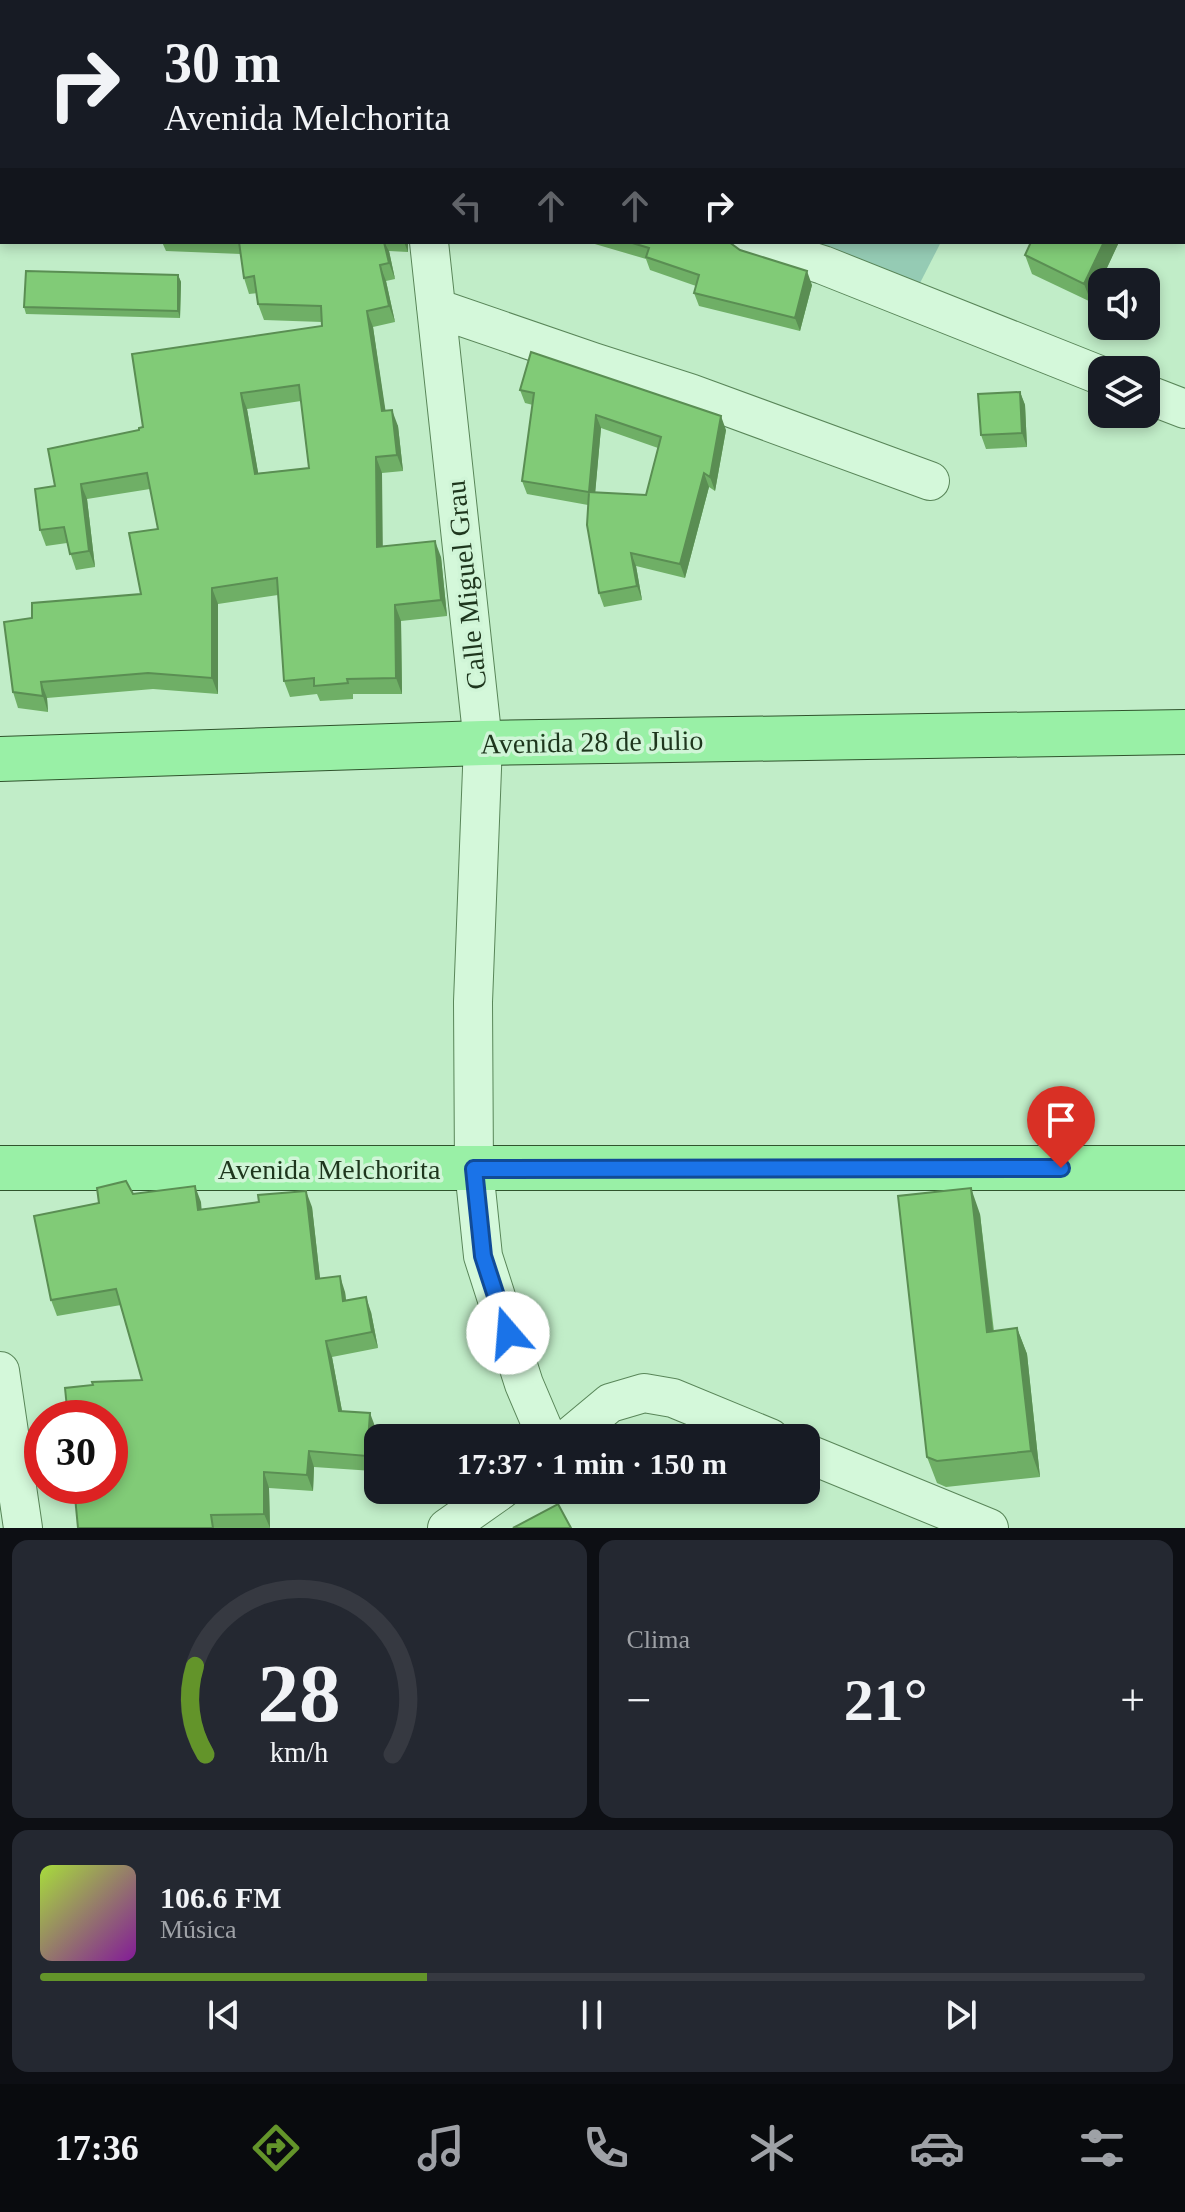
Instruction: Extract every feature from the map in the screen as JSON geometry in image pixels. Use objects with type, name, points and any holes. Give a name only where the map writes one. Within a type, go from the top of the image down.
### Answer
[{"type":"main road","name":"Avenida 28 de Julio","points":[[0,759],[483,743],[1185,732]]},
{"type":"main road","name":"Avenida Melchorita","points":[[0,1168],[1185,1168]]},
{"type":"street","name":"Calle Miguel Grau","points":[[429,244],[483,743],[473,1002],[474,1169],[483,1256],[524,1384],[541,1424]]},
{"type":"street","points":[[757,244],[823,265],[1088,370]]},
{"type":"street","points":[[436,308],[690,393],[930,481]]},
{"type":"street","points":[[1160,399],[1185,409]]},
{"type":"street","points":[[0,1371],[23,1528]]},
{"type":"street","points":[[585,1424],[610,1403],[644,1393],[673,1398],[736,1424]]},
{"type":"street","points":[[820,1459],[989,1528]]},
{"type":"street","points":[[447,1528],[481,1504]]},
{"type":"green space","points":[[815,244],[940,244],[920,283]]},
{"type":"building","points":[[239,244],[384,244],[389,263],[380,265],[389,306],[367,311],[382,411],[392,410],[397,455],[376,457],[377,547],[435,541],[441,600],[395,605],[396,678],[347,679],[348,683],[314,686],[314,678],[284,681],[277,578],[212,588],[212,678],[148,673],[41,682],[43,696],[13,692],[4,622],[32,618],[32,603],[141,594],[129,533],[158,529],[147,473],[81,484],[89,551],[70,554],[64,527],[40,530],[35,489],[55,486],[48,449],[143,427],[132,354],[322,326],[321,306],[258,304],[254,276],[244,278]],"holes":[[[299,385],[309,468],[255,474],[241,393]]]},
{"type":"building","points":[[636,244],[732,244],[740,250],[807,271],[795,318],[694,293],[699,275],[646,257],[649,248]]},
{"type":"building","points":[[1030,244],[1103,244],[1092,268],[1088,268],[1084,284],[1025,255]]},
{"type":"building","points":[[26,271],[178,275],[178,311],[24,307]]},
{"type":"building","points":[[531,352],[721,416],[710,477],[704,473],[680,564],[631,553],[637,586],[599,593],[587,525],[589,492],[522,481],[534,393],[520,390]],"holes":[[[596,415],[661,437],[646,495],[589,492]]]},
{"type":"building","points":[[1020,392],[1022,433],[981,435],[978,394]]},
{"type":"building","points":[[126,1181],[133,1194],[195,1186],[198,1210],[259,1202],[258,1195],[306,1191],[316,1279],[340,1276],[343,1301],[366,1297],[372,1332],[326,1341],[339,1411],[370,1413],[369,1424],[364,1424],[364,1456],[309,1451],[307,1475],[264,1472],[264,1514],[211,1515],[213,1528],[78,1528],[76,1504],[128,1504],[128,1400],[66,1400],[65,1388],[93,1385],[92,1382],[142,1380],[116,1289],[51,1300],[34,1216],[99,1203],[97,1188]]},
{"type":"building","points":[[971,1188],[987,1332],[1017,1328],[1031,1451],[937,1461],[927,1457],[898,1196]]},
{"type":"building","points":[[558,1504],[571,1528],[513,1528]]},
{"type":"route","points":[[508,1333],[483,1256],[474,1169],[1061,1168]]}]
